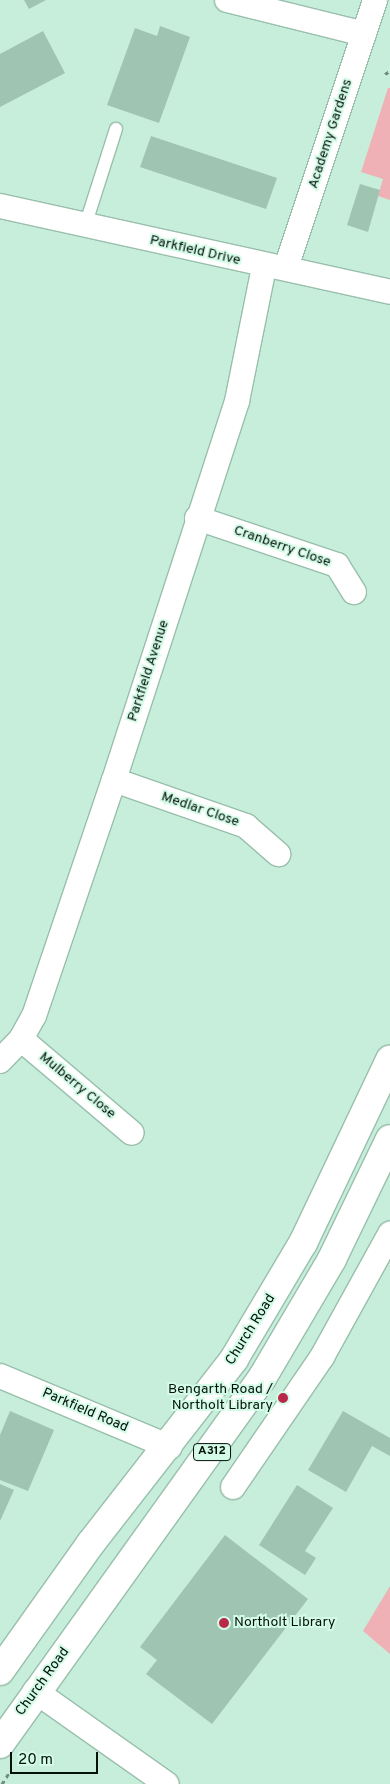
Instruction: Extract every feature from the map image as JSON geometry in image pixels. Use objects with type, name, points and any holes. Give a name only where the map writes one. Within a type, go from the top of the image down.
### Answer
[{"type":"highway","name":"Church Road","points":[[0,1671],[91,1543],[170,1447],[234,1359],[303,1243],[390,1060]]},
{"type":"highway","name":"Church Road","points":[[0,1744],[35,1691],[262,1378],[332,1259],[390,1139]]},
{"type":"street","points":[[227,0],[364,34]]},
{"type":"street","name":"Academy Gardens","points":[[275,267],[364,34],[375,0]]},
{"type":"street","name":"Parkfield Drive","points":[[0,206],[390,292]]},
{"type":"street","name":"Parkfield Avenue","points":[[0,1061],[21,1040],[34,1016],[114,780],[236,401],[275,267]]},
{"type":"street","name":"Cranberry Close","points":[[197,518],[337,565],[354,592]]},
{"type":"street","name":"Medlar Close","points":[[114,780],[246,826],[278,854]]},
{"type":"street","name":"Mulberry Close","points":[[21,1040],[132,1133]]},
{"type":"street","points":[[233,1487],[311,1373],[390,1234]]},
{"type":"street","name":"Parkfield Road","points":[[0,1376],[170,1447]]},
{"type":"street","points":[[35,1691],[167,1784]]},
{"type":"lane","points":[[85,226],[116,129]]},
{"type":"path","points":[[385,74],[390,72]]},
{"type":"shaded area","points":[[388,88],[390,88],[390,200],[378,196],[383,179],[361,172]]},
{"type":"shaded area","points":[[390,1586],[390,1654],[363,1631]]},
{"type":"building","points":[[24,0],[46,0],[29,9]]},
{"type":"building","points":[[160,26],[190,37],[159,123],[107,105],[135,28],[157,36]]},
{"type":"building","points":[[43,31],[65,73],[0,107],[0,54]]},
{"type":"building","points":[[151,136],[277,178],[266,209],[140,167]]},
{"type":"building","points":[[360,184],[380,190],[368,232],[347,225]]},
{"type":"building","points":[[10,1411],[54,1430],[28,1491],[0,1480],[0,1435]]},
{"type":"building","points":[[343,1411],[390,1438],[390,1456],[372,1446],[346,1492],[308,1470]]},
{"type":"building","points":[[0,1484],[14,1490],[0,1521]]},
{"type":"building","points":[[297,1485],[333,1508],[305,1551],[316,1558],[305,1575],[259,1545]]},
{"type":"building","name":"Northolt Library","points":[[225,1535],[308,1599],[212,1724],[146,1674],[157,1660],[140,1647]]},
{"type":"place","name":"Bengarth Road / Northolt Library","points":[[283,1398]]},
{"type":"place","name":"Northolt Library","points":[[224,1623]]}]
